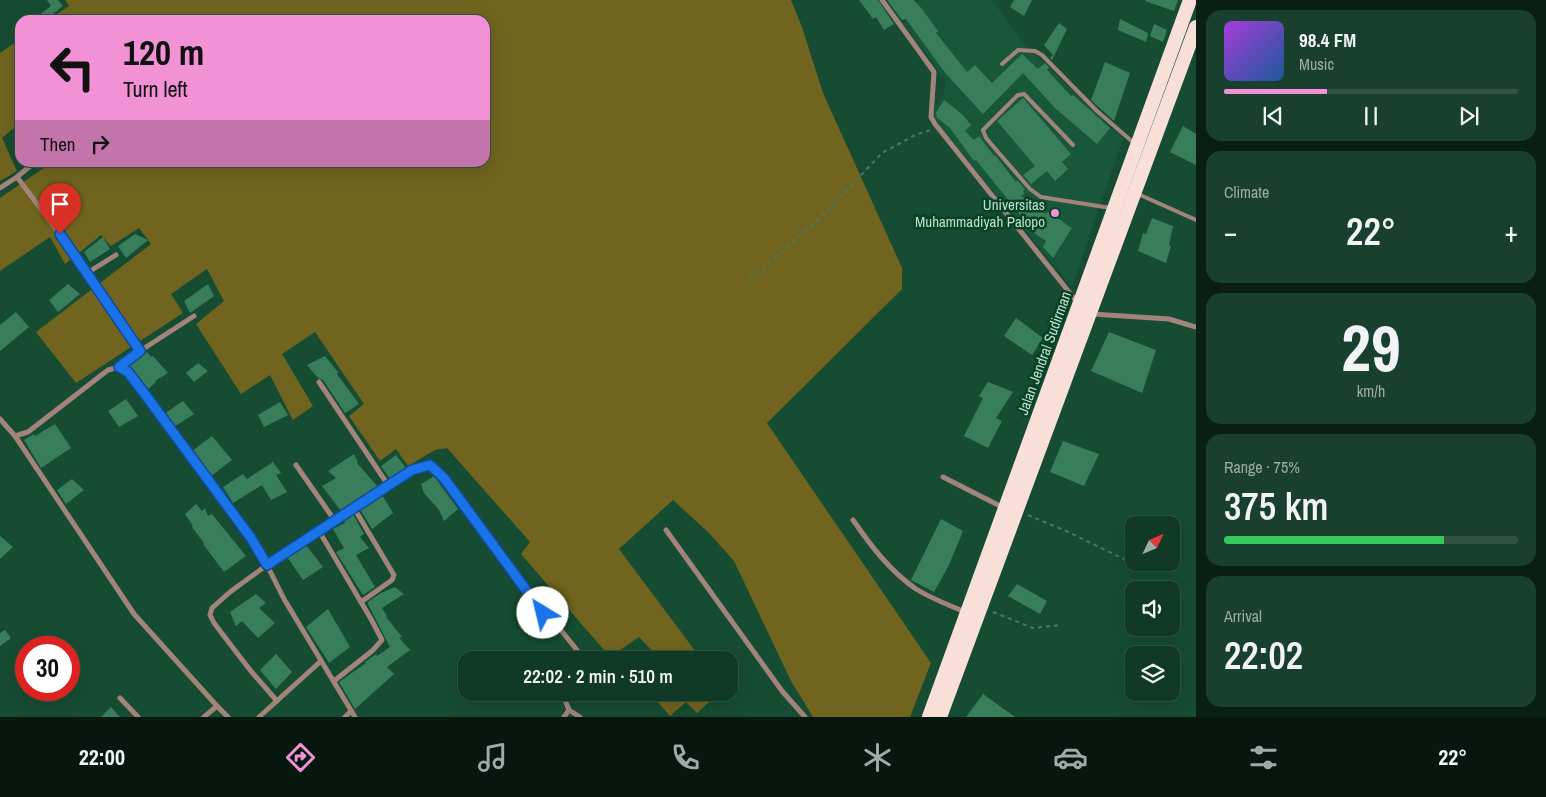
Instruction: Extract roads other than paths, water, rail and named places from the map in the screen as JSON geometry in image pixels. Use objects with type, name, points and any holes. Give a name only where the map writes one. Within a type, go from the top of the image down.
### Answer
[{"type":"highway","name":"Jalan Jendral Sudirman","points":[[940,717],[981,608],[1011,510],[1084,309],[1115,208],[1190,0]]},
{"type":"highway","name":"Jalan Jendral Sudirman","points":[[1084,309],[1134,192],[1196,27]]},
{"type":"highway","name":"Jalan Jendral Sudirman","points":[[929,717],[966,613],[1011,510]]},
{"type":"street","points":[[882,0],[934,72],[931,117],[938,128],[1084,309],[1169,319],[1196,327]]},
{"type":"street","points":[[0,188],[29,167]]},
{"type":"street","points":[[17,177],[87,273],[140,351]]},
{"type":"street","points":[[87,273],[116,255]]},
{"type":"street","points":[[15,436],[28,432],[108,370],[119,367],[194,316]]},
{"type":"street","points":[[119,367],[128,372],[259,549],[284,599],[355,717]]},
{"type":"street","points":[[319,382],[388,485]]},
{"type":"street","points":[[0,420],[15,436],[134,614],[228,717]]},
{"type":"street","points":[[296,465],[335,521]]},
{"type":"street","points":[[277,701],[250,670],[214,623],[210,615],[212,608],[267,565],[388,485],[412,470],[430,465],[444,478],[543,613],[560,629],[578,651]]},
{"type":"street","points":[[943,477],[1011,510]]},
{"type":"street","points":[[354,508],[395,577],[361,602]]},
{"type":"street","points":[[853,520],[884,561],[906,581],[942,603],[966,613]]},
{"type":"street","points":[[666,530],[777,684],[805,717]]},
{"type":"street","points":[[319,532],[381,638],[381,641],[334,680]]},
{"type":"street","points":[[260,717],[321,661]]},
{"type":"street","points":[[120,698],[138,717]]},
{"type":"street","points":[[565,701],[570,710],[580,717]]},
{"type":"street","points":[[204,717],[217,706]]},
{"type":"street","points":[[564,717],[570,710]]},
{"type":"street","points":[[345,717],[351,711]]},
{"type":"lane","points":[[1002,64],[1018,50],[1040,53],[1097,111],[1137,145]]},
{"type":"lane","points":[[1073,145],[1024,94],[1018,95],[983,130],[986,138],[1036,193],[1048,198],[1115,208]]},
{"type":"lane","points":[[1134,192],[1196,220]]},
{"type":"place","name":"Universitas Muhammadiyah Palopo","points":[[1055,213]]}]
